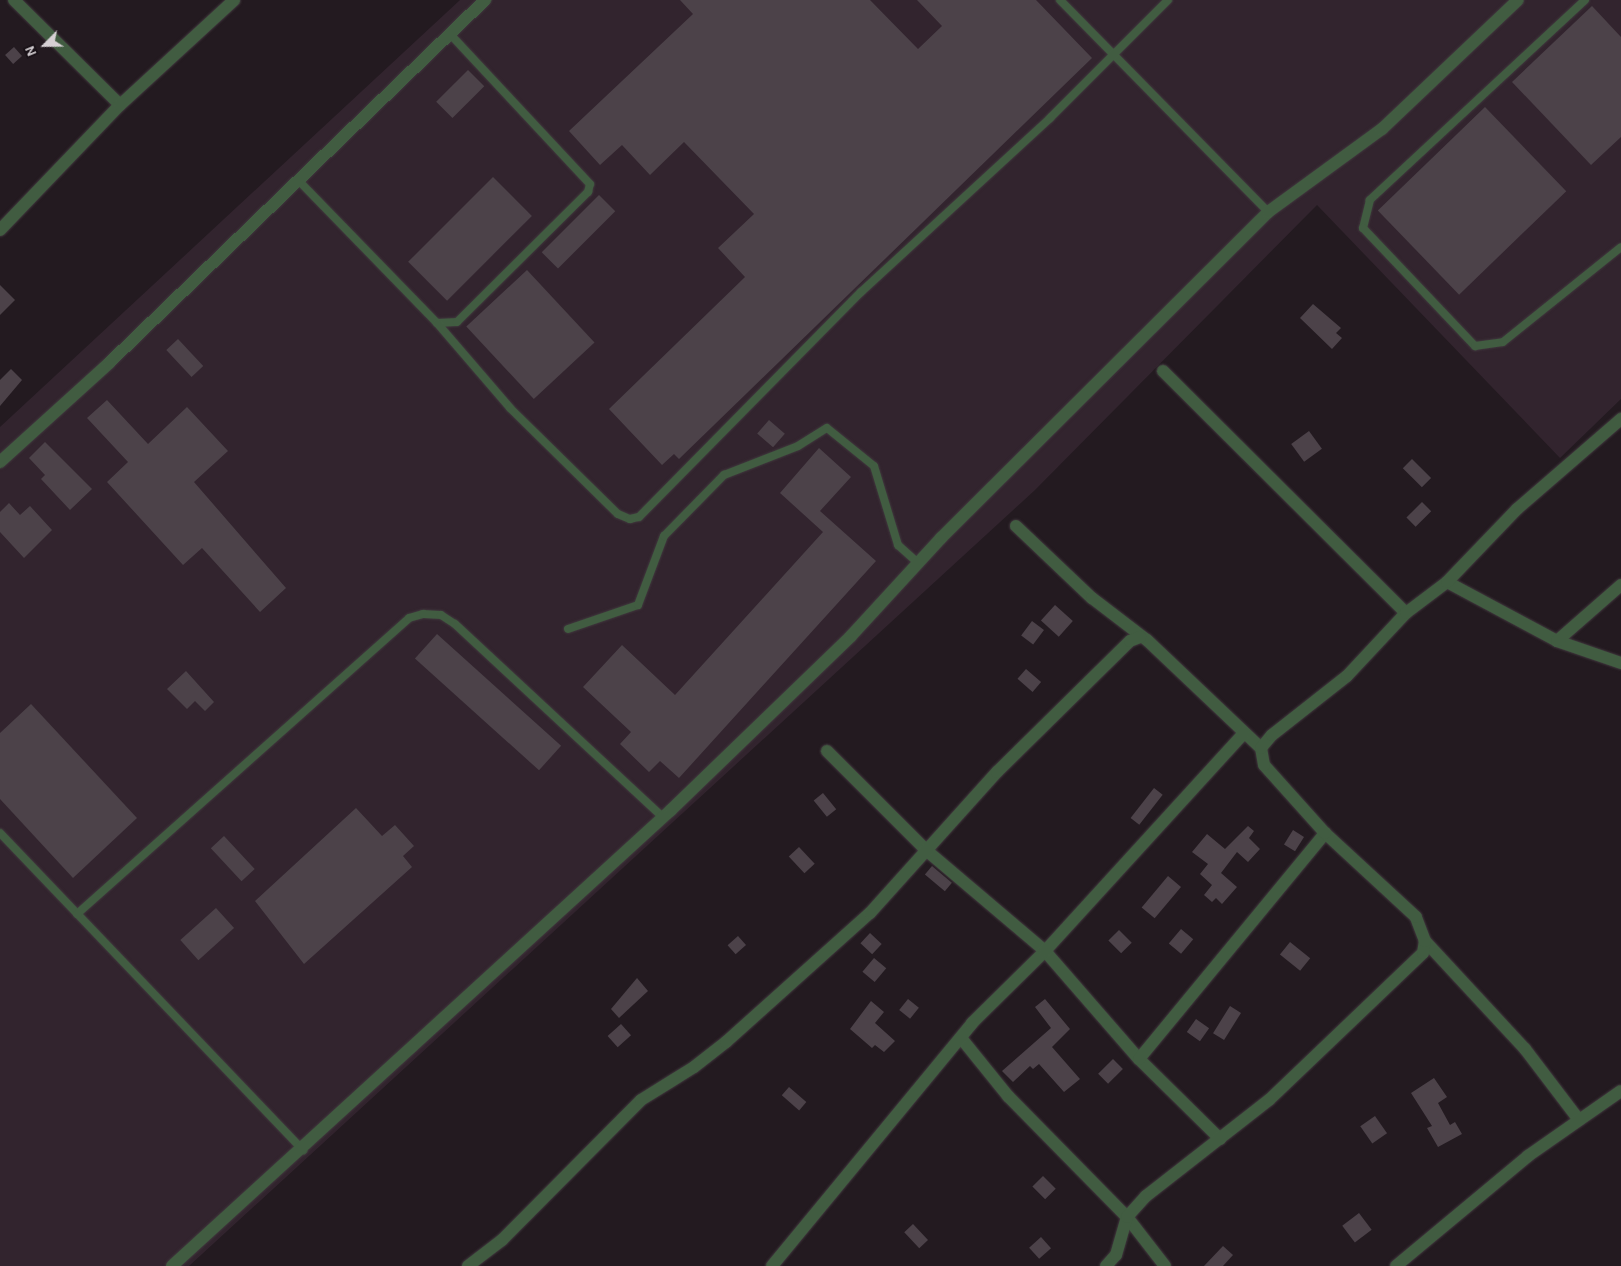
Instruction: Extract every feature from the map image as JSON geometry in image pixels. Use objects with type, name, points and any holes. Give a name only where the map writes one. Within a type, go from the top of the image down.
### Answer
[{"type":"street","points":[[14,0],[120,105]]},
{"type":"street","points":[[0,230],[120,105],[234,0]]},
{"type":"street","points":[[0,462],[298,181],[485,0]]},
{"type":"street","points":[[172,1266],[303,1150],[664,818],[851,636],[918,563],[1268,212],[1382,129],[1518,0]]},
{"type":"street","points":[[1163,371],[1406,612]]},
{"type":"street","points":[[1261,748],[1347,676],[1406,612],[1447,582],[1517,509],[1621,419]]},
{"type":"street","points":[[1016,526],[1092,598],[1140,637],[1261,748],[1264,765],[1325,833],[1416,917],[1426,941],[1525,1050],[1579,1120]]},
{"type":"street","points":[[1447,582],[1558,641],[1621,664]]},
{"type":"street","points":[[1558,641],[1621,585]]},
{"type":"street","points":[[468,1266],[502,1240],[641,1100],[694,1067],[726,1042],[870,913],[997,772],[1130,641],[1140,637]]},
{"type":"street","points":[[772,1266],[961,1038],[1045,950],[1244,733]]},
{"type":"street","points":[[827,751],[926,850],[1045,950],[1139,1059],[1220,1139]]},
{"type":"street","points":[[1139,1059],[1325,833]]},
{"type":"street","points":[[1110,1266],[1127,1217],[1146,1196],[1269,1100],[1411,967],[1422,953],[1426,941]]},
{"type":"street","points":[[961,1038],[1008,1096],[1127,1217],[1165,1266]]},
{"type":"street","points":[[1396,1266],[1528,1156],[1621,1091]]},
{"type":"lane","points":[[1060,0],[1268,212]]},
{"type":"lane","points":[[298,181],[437,323],[510,408],[618,514],[630,520],[640,517],[854,299],[1115,54],[1168,0]]},
{"type":"lane","points":[[1585,0],[1370,200],[1363,228],[1475,346],[1503,342],[1621,247]]},
{"type":"lane","points":[[437,323],[457,322],[588,192],[590,184],[450,34]]},
{"type":"lane","points":[[568,630],[638,605],[664,536],[724,475],[798,446],[826,428],[874,466],[898,545],[918,563]]},
{"type":"lane","points":[[77,914],[409,618],[423,614],[441,615],[455,624],[664,818]]},
{"type":"lane","points":[[0,833],[303,1150]]},
{"type":"shaded area","points":[[460,0],[1621,0],[1621,399],[1560,458],[1317,205],[1035,490],[189,1266],[0,1266],[0,427]]},
{"type":"building","points":[[680,0],[870,0],[918,49],[942,26],[917,0],[1036,0],[1092,58],[679,459],[674,454],[662,465],[609,409],[745,277],[718,248],[754,214],[684,142],[650,175],[622,145],[600,165],[569,131],[693,14]]},
{"type":"building","points":[[1592,6],[1621,37],[1621,137],[1591,165],[1512,82]]},
{"type":"building","points":[[14,47],[22,56],[13,64],[5,55]]},
{"type":"building","points":[[468,70],[484,86],[452,118],[436,102]]},
{"type":"building","points":[[1485,107],[1566,191],[1459,295],[1378,211]]},
{"type":"building","points":[[493,177],[532,216],[447,301],[408,262]]},
{"type":"building","points":[[599,195],[615,211],[558,269],[542,252]]},
{"type":"building","points":[[527,270],[595,342],[534,399],[466,327]]},
{"type":"building","points":[[0,285],[15,300],[0,315]]},
{"type":"building","points":[[1313,304],[1341,328],[1336,333],[1342,338],[1332,349],[1300,318]]},
{"type":"building","points":[[178,339],[203,366],[192,377],[166,350]]},
{"type":"building","points":[[11,369],[22,380],[0,406],[0,380]]},
{"type":"building","points":[[107,400],[148,444],[187,407],[228,451],[194,482],[286,588],[260,612],[202,548],[183,565],[107,482],[128,462],[87,418]]},
{"type":"building","points":[[769,420],[785,434],[773,447],[757,434]]},
{"type":"building","points":[[1309,431],[1322,449],[1304,462],[1291,444]]},
{"type":"building","points":[[45,442],[92,489],[70,510],[41,479],[45,475],[29,458]]},
{"type":"building","points":[[819,448],[851,477],[820,511],[876,561],[679,778],[660,761],[649,772],[620,744],[631,732],[583,687],[622,645],[675,695],[823,532],[780,493]]},
{"type":"building","points":[[1412,459],[1431,478],[1422,487],[1403,468]]},
{"type":"building","points":[[1422,502],[1431,511],[1416,527],[1406,518]]},
{"type":"building","points":[[9,503],[20,515],[30,506],[52,530],[24,558],[0,532],[0,512]]},
{"type":"building","points":[[1055,605],[1073,621],[1059,637],[1041,621]]},
{"type":"building","points":[[1032,621],[1044,630],[1033,644],[1021,635]]},
{"type":"building","points":[[437,634],[561,746],[539,770],[415,659]]},
{"type":"building","points":[[1026,669],[1041,682],[1033,692],[1017,679]]},
{"type":"building","points":[[186,671],[214,702],[205,711],[195,701],[187,709],[167,689]]},
{"type":"building","points":[[31,704],[137,818],[73,878],[0,799],[0,733]]},
{"type":"building","points":[[1154,788],[1163,795],[1139,825],[1131,818]]},
{"type":"building","points":[[823,793],[836,809],[827,817],[814,801]]},
{"type":"building","points":[[356,808],[382,836],[395,825],[414,846],[403,856],[412,867],[304,964],[255,901]]},
{"type":"building","points":[[1248,826],[1254,831],[1249,838],[1260,849],[1248,862],[1237,852],[1221,873],[1237,887],[1222,904],[1216,898],[1212,902],[1204,895],[1212,885],[1200,874],[1208,864],[1192,852],[1207,834],[1225,849]]},
{"type":"building","points":[[1293,830],[1304,837],[1295,851],[1284,844]]},
{"type":"building","points":[[224,836],[255,869],[242,881],[211,848]]},
{"type":"building","points":[[799,847],[815,864],[804,873],[789,857]]},
{"type":"building","points":[[932,866],[952,883],[945,891],[925,874]]},
{"type":"building","points":[[1168,876],[1181,887],[1155,918],[1142,907]]},
{"type":"building","points":[[216,908],[234,928],[198,960],[180,940]]},
{"type":"building","points":[[1181,929],[1193,939],[1181,954],[1169,944]]},
{"type":"building","points":[[1119,930],[1132,943],[1121,953],[1108,941]]},
{"type":"building","points":[[870,933],[882,944],[872,954],[860,943]]},
{"type":"building","points":[[738,936],[746,945],[736,954],[728,945]]},
{"type":"building","points":[[1290,942],[1310,958],[1300,971],[1280,954]]},
{"type":"building","points":[[874,958],[886,968],[875,982],[862,972]]},
{"type":"building","points":[[637,978],[648,991],[619,1018],[611,1009]]},
{"type":"building","points":[[908,999],[919,1008],[910,1019],[899,1010]]},
{"type":"building","points":[[1045,999],[1070,1029],[1052,1047],[1080,1079],[1064,1092],[1039,1064],[1033,1069],[1030,1066],[1013,1082],[1002,1071],[1051,1028],[1035,1007]]},
{"type":"building","points":[[871,1001],[884,1012],[875,1023],[895,1041],[884,1052],[875,1045],[872,1048],[850,1029]]},
{"type":"building","points":[[1230,1006],[1241,1013],[1224,1040],[1213,1033]]},
{"type":"building","points":[[1196,1019],[1209,1028],[1200,1041],[1187,1032]]},
{"type":"building","points":[[621,1024],[631,1035],[618,1047],[608,1036]]},
{"type":"building","points":[[1113,1059],[1123,1069],[1108,1084],[1098,1074]]},
{"type":"building","points":[[1434,1078],[1447,1097],[1438,1103],[1450,1125],[1455,1122],[1462,1134],[1438,1147],[1427,1128],[1432,1126],[1411,1093]]},
{"type":"building","points":[[789,1087],[806,1102],[799,1110],[782,1095]]},
{"type":"building","points":[[1375,1116],[1387,1133],[1372,1144],[1360,1126]]},
{"type":"building","points":[[1043,1176],[1056,1189],[1045,1199],[1032,1187]]},
{"type":"building","points":[[1359,1213],[1372,1230],[1355,1242],[1342,1226]]},
{"type":"building","points":[[913,1224],[928,1240],[919,1248],[904,1232]]},
{"type":"building","points":[[1041,1237],[1051,1248],[1039,1259],[1029,1248]]},
{"type":"building","points":[[1223,1246],[1233,1255],[1223,1266],[1204,1266]]}]
